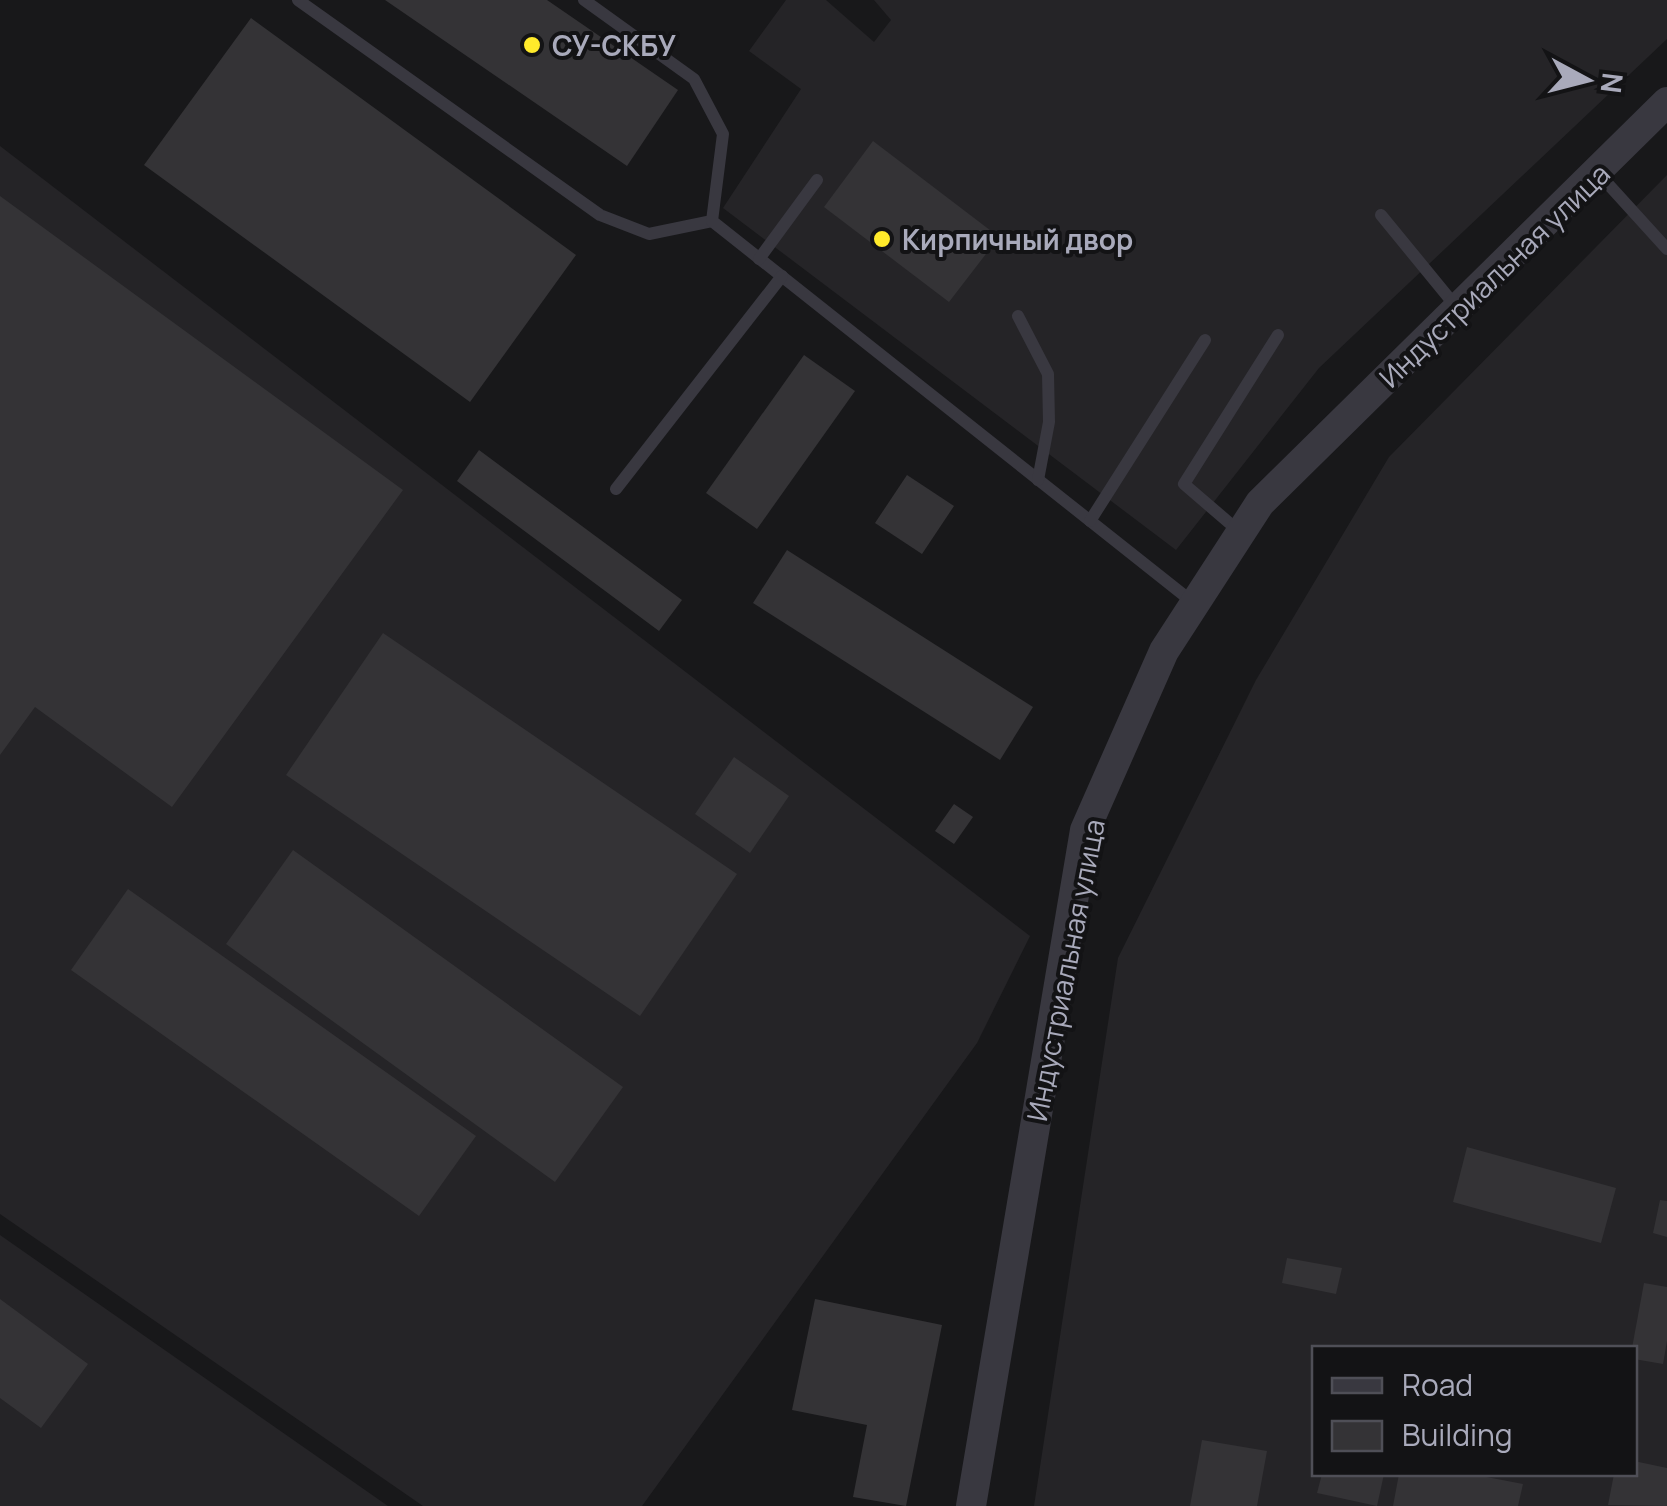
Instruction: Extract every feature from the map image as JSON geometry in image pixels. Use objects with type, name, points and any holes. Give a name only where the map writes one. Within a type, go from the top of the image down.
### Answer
[{"type":"street","name":"Индустриальная улица","points":[[971,1506],[1085,830],[1164,651],[1260,503],[1667,102]]},
{"type":"lane","points":[[298,0],[600,215],[650,234],[712,221]]},
{"type":"lane","points":[[584,0],[694,79],[723,134],[712,221]]},
{"type":"lane","points":[[1598,173],[1667,248]]},
{"type":"lane","points":[[760,259],[816,180]]},
{"type":"lane","points":[[1380,214],[1458,310]]},
{"type":"lane","points":[[712,221],[1195,604]]},
{"type":"lane","points":[[616,490],[782,276]]},
{"type":"lane","points":[[1018,316],[1048,374],[1049,422],[1038,480]]},
{"type":"lane","points":[[1241,533],[1184,484],[1278,335]]},
{"type":"lane","points":[[1090,521],[1205,340]]},
{"type":"shaded area","points":[[786,0],[826,0],[874,42],[891,20],[874,0],[1667,0],[1667,39],[1319,368],[1176,550],[723,208],[801,89],[749,51]]},
{"type":"shaded area","points":[[0,146],[1030,936],[977,1043],[642,1506],[423,1506],[0,1214]]},
{"type":"shaded area","points":[[1667,175],[1667,1506],[1034,1506],[1118,958],[1256,680],[1389,457]]},
{"type":"shaded area","points":[[0,1235],[388,1506],[0,1506]]},
{"type":"building","name":"СУ-СКБУ","points":[[385,0],[547,0],[678,90],[627,166]]},
{"type":"building","points":[[251,18],[576,255],[470,402],[144,165]]},
{"type":"building","points":[[873,141],[999,237],[949,302],[824,207]]},
{"type":"building","points":[[0,196],[403,490],[172,807],[35,707],[0,755]]},
{"type":"building","points":[[804,355],[855,391],[757,529],[706,493]]},
{"type":"building","points":[[479,450],[682,600],[659,631],[457,481]]},
{"type":"building","points":[[907,475],[954,506],[922,554],[875,523]]},
{"type":"building","points":[[787,550],[1033,707],[1000,760],[753,603]]},
{"type":"building","points":[[383,633],[737,874],[640,1016],[286,775]]},
{"type":"building","points":[[734,757],[789,796],[750,853],[695,814]]},
{"type":"building","points":[[954,804],[973,817],[954,844],[935,831]]},
{"type":"building","points":[[293,850],[623,1087],[555,1182],[226,944]]},
{"type":"building","points":[[128,889],[476,1136],[419,1216],[71,970]]},
{"type":"building","points":[[1467,1147],[1616,1188],[1601,1243],[1453,1202]]},
{"type":"building","points":[[1660,1200],[1667,1201],[1667,1237],[1653,1233]]},
{"type":"building","points":[[1287,1258],[1342,1268],[1336,1294],[1282,1283]]},
{"type":"building","points":[[1644,1283],[1667,1287],[1663,1364],[1637,1360],[1637,1346],[1632,1346]]},
{"type":"building","points":[[0,1299],[88,1364],[41,1428],[0,1398]]},
{"type":"building","points":[[815,1299],[942,1325],[906,1506],[853,1497],[867,1425],[792,1410]]},
{"type":"building","points":[[1202,1440],[1267,1451],[1257,1506],[1190,1506]]},
{"type":"building","points":[[1637,1462],[1667,1468],[1667,1506],[1608,1505],[1614,1476],[1637,1476]]},
{"type":"building","points":[[1321,1476],[1384,1476],[1377,1506],[1317,1493]]},
{"type":"building","points":[[1399,1476],[1481,1476],[1523,1484],[1518,1506],[1393,1506]]},
{"type":"place","name":"СУ-СКБУ","points":[[532,45]]},
{"type":"place","name":"Кирпичный двор","points":[[882,239]]}]
